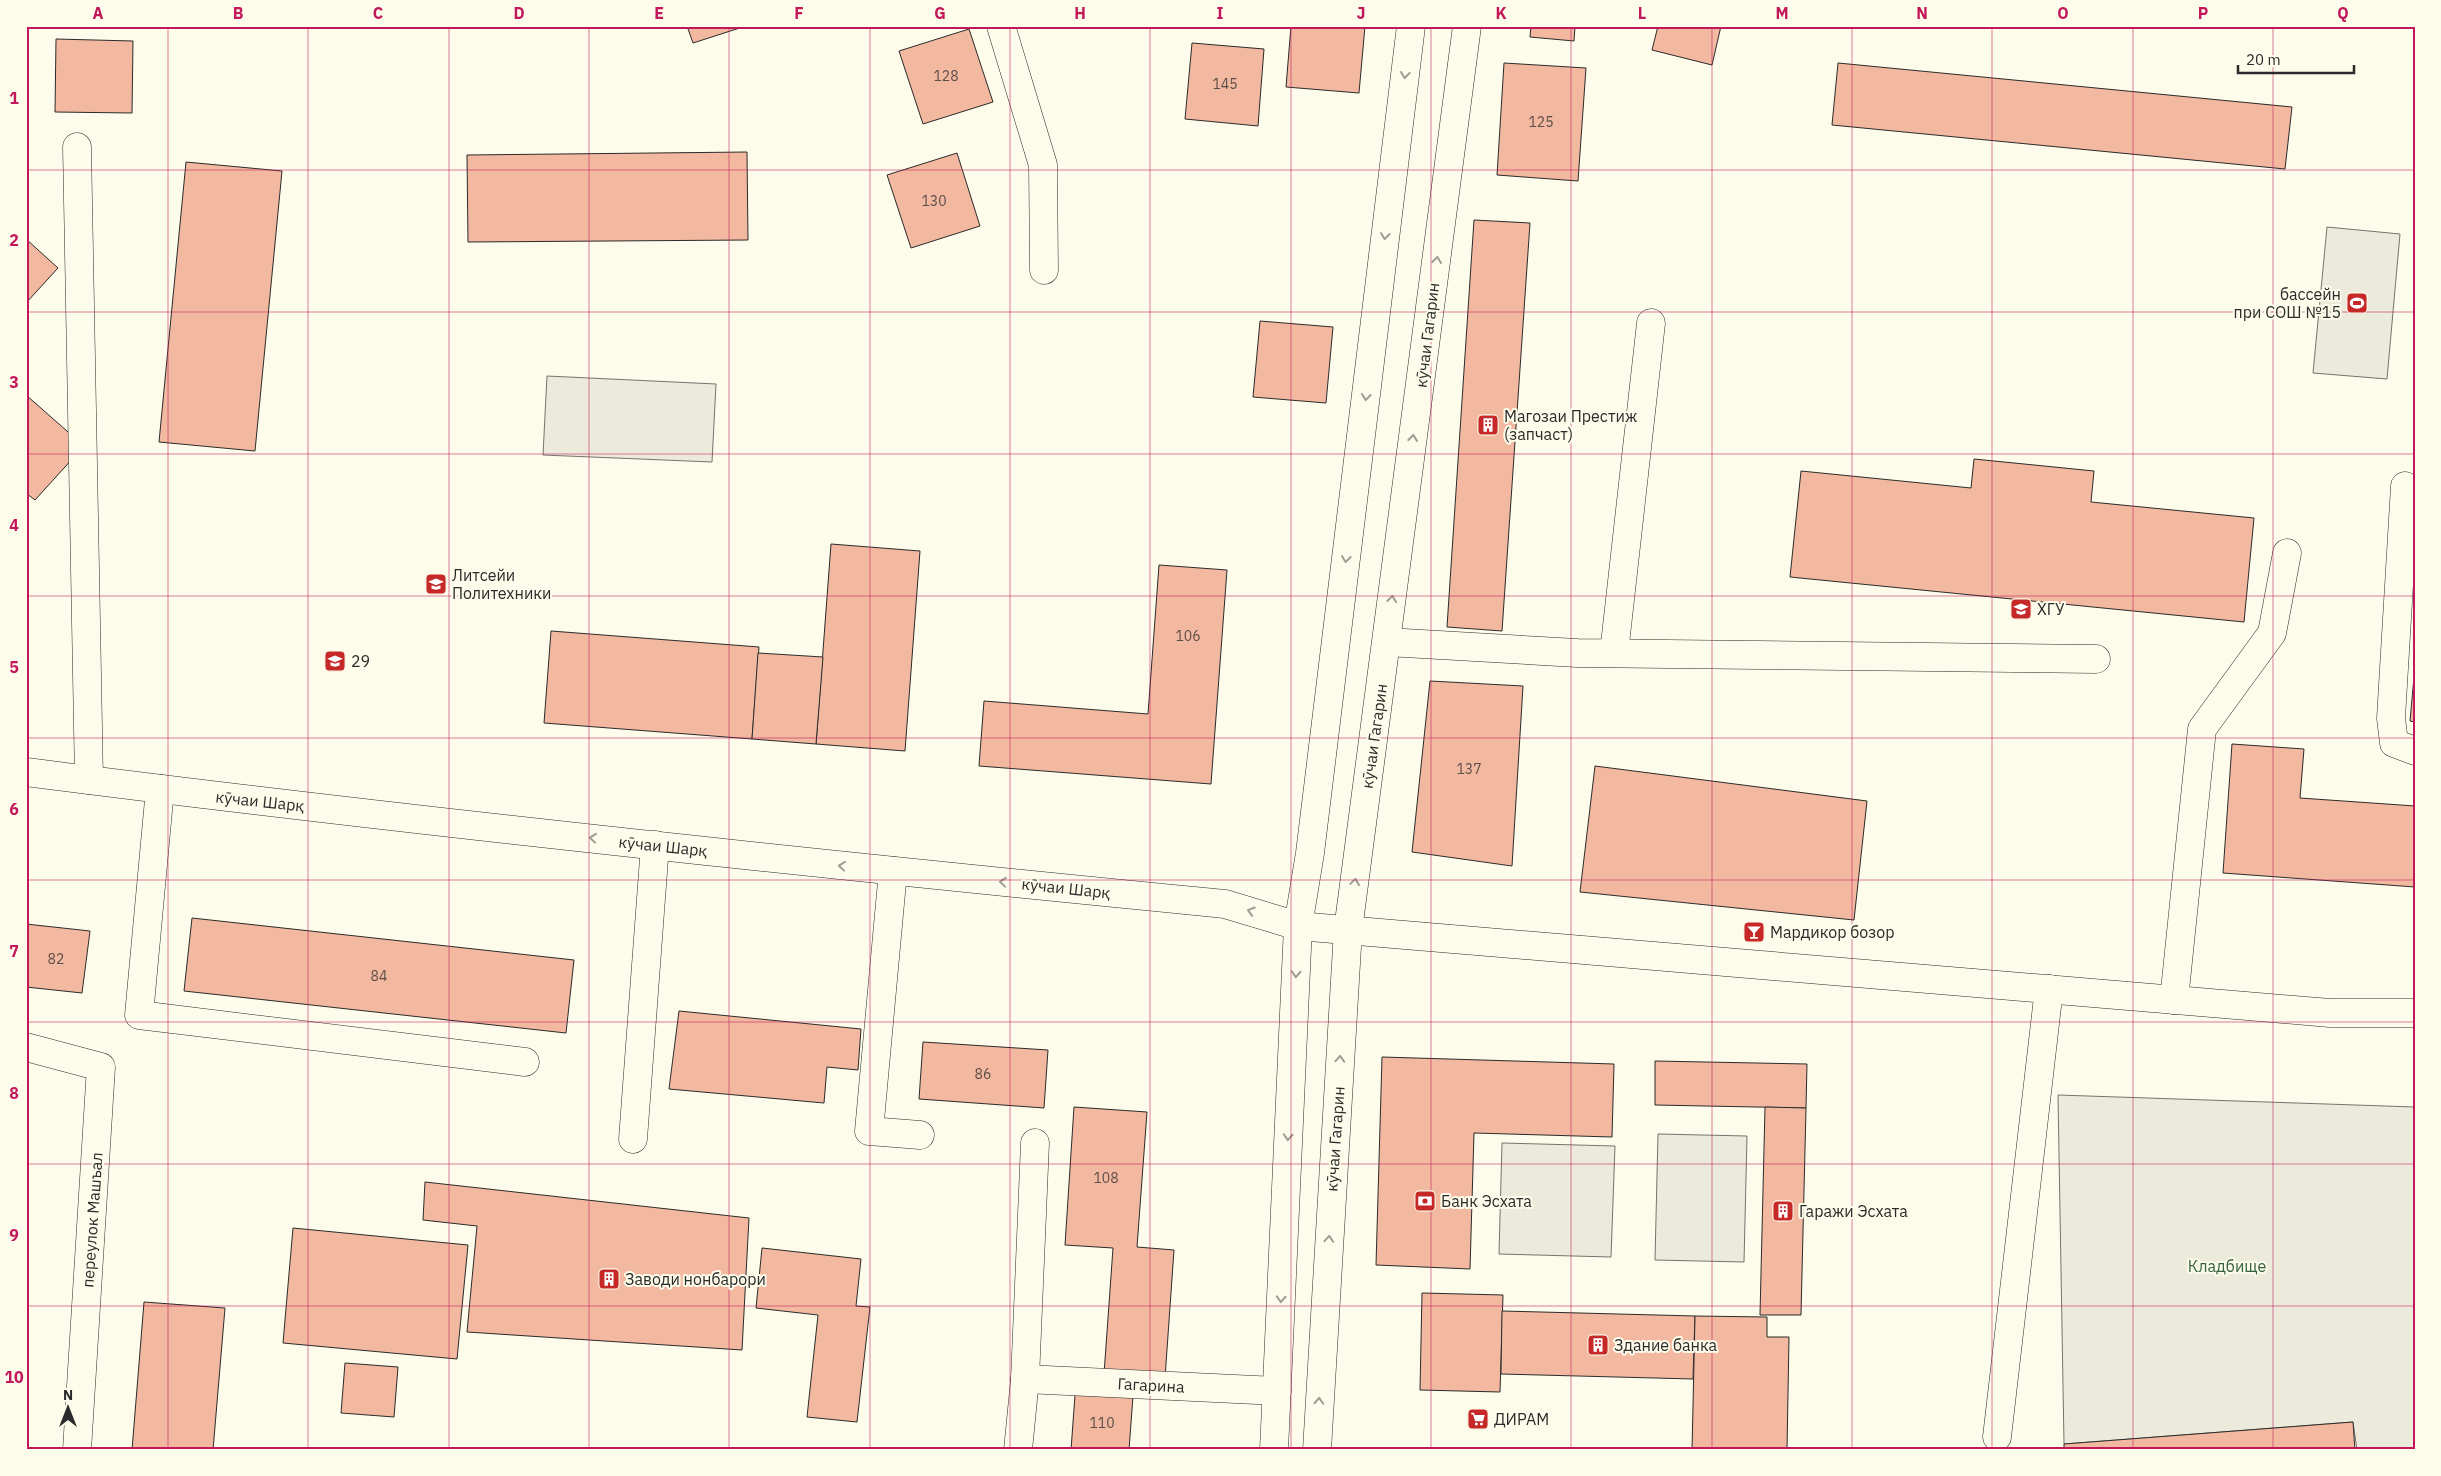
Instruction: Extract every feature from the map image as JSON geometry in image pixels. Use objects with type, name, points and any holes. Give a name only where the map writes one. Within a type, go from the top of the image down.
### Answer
[{"type":"main road","points":[[1001,26],[1043,165],[1044,270]]},
{"type":"main road","points":[[1274,1450],[1298,926],[1310,853],[1411,26]]},
{"type":"main road","name":"кӯчаи Гагарин","points":[[1317,1450],[1348,930],[1467,26]]},
{"type":"main road","points":[[77,147],[89,780]]},
{"type":"main road","points":[[1614,653],[1651,323]]},
{"type":"main road","points":[[2405,486],[2391,718],[2394,744],[2415,751]]},
{"type":"main road","points":[[2174,1000],[2202,728],[2272,633],[2288,554]]},
{"type":"main road","points":[[1387,642],[1614,653],[2096,658]]},
{"type":"main road","name":"кӯчаи Шарқ","points":[[26,772],[160,790],[654,845],[1225,904],[1298,926],[2330,1013],[2415,1013]]},
{"type":"main road","points":[[160,790],[139,1014],[525,1062]]},
{"type":"main road","points":[[633,1139],[654,845]]},
{"type":"main road","points":[[893,871],[869,1131],[920,1135]]},
{"type":"main road","points":[[1997,1437],[2049,989]]},
{"type":"main road","name":"переулок Машъал","points":[[26,1047],[101,1067],[77,1450]]},
{"type":"main road","points":[[1018,1450],[1024,1379],[1036,1143]]},
{"type":"main road","name":"Гагарина","points":[[1024,1379],[1277,1391]]},
{"type":"green space","name":"бассейн при СОШ №15","points":[[2327,227],[2400,234],[2387,379],[2313,373]]},
{"type":"green space","points":[[547,376],[716,384],[712,462],[543,455]]},
{"type":"green space","name":"Кладбище","points":[[2058,1095],[2415,1107],[2415,1450],[2357,1450],[2353,1422],[2064,1444]]},
{"type":"green space","points":[[1658,1134],[1747,1136],[1744,1262],[1655,1260]]},
{"type":"green space","points":[[1502,1143],[1615,1146],[1611,1257],[1499,1254]]},
{"type":"building","points":[[687,26],[746,26],[693,43]]},
{"type":"building","points":[[1291,26],[1365,26],[1359,93],[1286,87]]},
{"type":"building","points":[[1531,26],[1575,26],[1574,41],[1530,37]]},
{"type":"building","points":[[1658,26],[1721,26],[1712,65],[1652,50]]},
{"type":"building","points":[[969,29],[993,102],[923,124],[899,51]]},
{"type":"building","points":[[56,39],[133,41],[132,113],[55,112]]},
{"type":"building","points":[[1192,43],[1264,49],[1258,126],[1185,119]]},
{"type":"building","points":[[1504,63],[1586,68],[1578,181],[1497,175]]},
{"type":"building","points":[[1838,63],[2292,107],[2285,169],[1832,125]]},
{"type":"building","points":[[747,152],[748,240],[468,242],[467,155]]},
{"type":"building","points":[[957,153],[980,226],[911,248],[887,175]]},
{"type":"building","points":[[186,162],[282,171],[255,451],[159,442]]},
{"type":"building","name":"Магозаи Престиж (запчаст)","points":[[1474,220],[1530,223],[1502,631],[1447,627]]},
{"type":"building","points":[[26,239],[58,268],[26,303]]},
{"type":"building","points":[[1260,321],[1333,327],[1326,403],[1253,397]]},
{"type":"building","points":[[26,395],[84,446],[35,500],[26,493]]},
{"type":"building","points":[[1974,459],[2094,471],[2091,502],[2254,518],[2244,622],[1790,577],[1801,471],[1971,488]]},
{"type":"building","points":[[831,544],[920,551],[905,751],[816,744]]},
{"type":"building","points":[[1159,565],[1227,570],[1211,784],[979,766],[984,701],[1148,714]]},
{"type":"building","points":[[551,631],[759,647],[752,739],[544,723]]},
{"type":"building","points":[[758,653],[823,657],[816,744],[752,739]]},
{"type":"building","points":[[2415,666],[2415,722],[2410,721]]},
{"type":"building","points":[[1430,681],[1523,686],[1512,866],[1412,852]]},
{"type":"building","points":[[2232,744],[2304,749],[2300,798],[2415,806],[2415,887],[2223,873]]},
{"type":"building","points":[[1595,766],[1867,801],[1854,920],[1580,892]]},
{"type":"building","points":[[192,918],[574,960],[566,1033],[184,991]]},
{"type":"building","points":[[26,924],[90,931],[82,993],[26,987]]},
{"type":"building","points":[[679,1011],[861,1029],[858,1070],[827,1067],[824,1103],[669,1089]]},
{"type":"building","points":[[923,1042],[1048,1050],[1044,1108],[919,1099]]},
{"type":"building","name":"Банк Эсхата","points":[[1382,1057],[1614,1064],[1612,1137],[1474,1133],[1470,1269],[1376,1265]]},
{"type":"building","points":[[1655,1061],[1807,1064],[1806,1108],[1655,1105]]},
{"type":"building","points":[[1074,1107],[1147,1112],[1137,1247],[1174,1250],[1165,1378],[1104,1374],[1113,1248],[1065,1245]]},
{"type":"building","name":"Гаражи Эсхата","points":[[1765,1107],[1806,1108],[1801,1315],[1760,1315]]},
{"type":"building","name":"Заводи нонбарори","points":[[425,1182],[749,1218],[742,1350],[467,1332],[477,1226],[423,1220]]},
{"type":"building","points":[[293,1228],[468,1245],[457,1359],[283,1343]]},
{"type":"building","points":[[762,1248],[861,1259],[856,1306],[870,1307],[857,1422],[807,1417],[818,1315],[756,1308]]},
{"type":"building","points":[[1422,1293],[1503,1295],[1500,1392],[1420,1390]]},
{"type":"building","points":[[144,1302],[225,1308],[213,1450],[132,1450]]},
{"type":"building","name":"Здание банка","points":[[1502,1311],[1695,1316],[1693,1379],[1501,1374]]},
{"type":"building","points":[[1695,1316],[1767,1317],[1767,1337],[1789,1337],[1787,1450],[1692,1450]]},
{"type":"building","points":[[345,1363],[398,1367],[394,1417],[341,1413]]},
{"type":"building","points":[[1075,1395],[1133,1396],[1129,1450],[1071,1450]]},
{"type":"building","points":[[2353,1422],[2355,1450],[2064,1450],[2064,1444]]},
{"type":"place","name":"бассейн при СОШ №15","points":[[2357,303]]},
{"type":"place","name":"Магозаи Престиж (запчаст)","points":[[1488,425]]},
{"type":"place","name":"Литсейи Политехники","points":[[436,584]]},
{"type":"place","name":"ХГУ","points":[[2021,609]]},
{"type":"place","name":"29","points":[[335,661]]},
{"type":"place","name":"Мардикор бозор","points":[[1754,932]]},
{"type":"place","name":"Банк Эсхата","points":[[1425,1201]]},
{"type":"place","name":"Гаражи Эсхата","points":[[1783,1211]]},
{"type":"place","name":"Заводи нонбарори","points":[[609,1279]]},
{"type":"place","name":"Здание банка","points":[[1598,1345]]},
{"type":"place","name":"ДИРАМ","points":[[1478,1419]]}]
